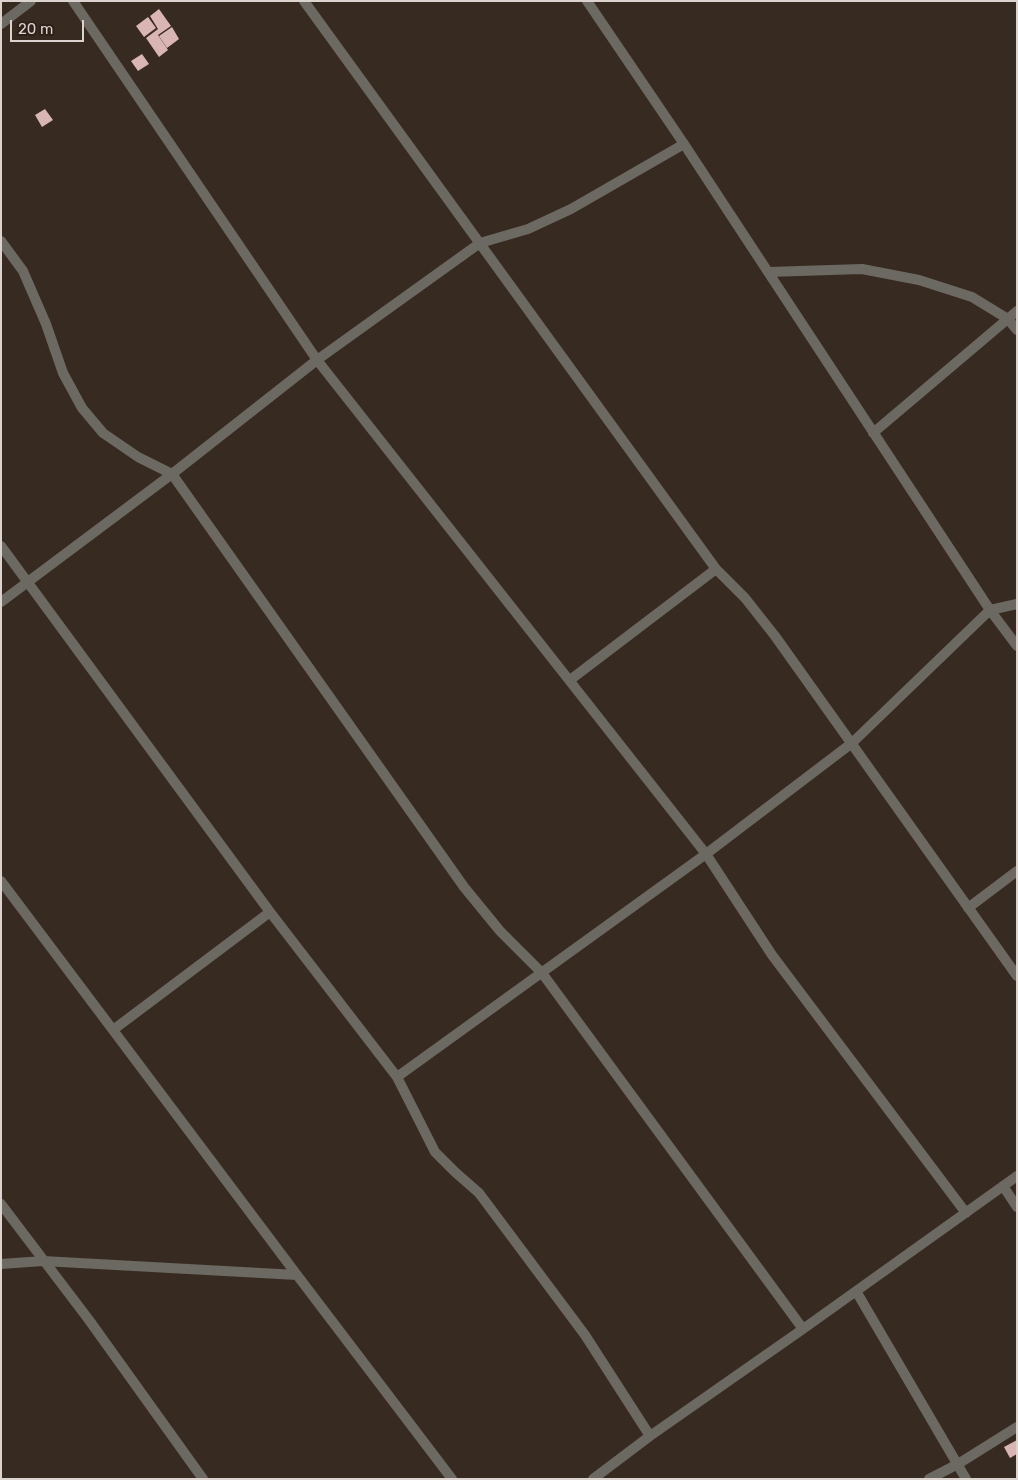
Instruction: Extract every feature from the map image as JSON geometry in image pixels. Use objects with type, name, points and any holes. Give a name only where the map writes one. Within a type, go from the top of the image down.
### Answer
[{"type":"street","points":[[1,24],[31,1]]},
{"type":"street","points":[[73,1],[317,360],[706,854],[772,956],[966,1213]]},
{"type":"street","points":[[304,1],[716,568],[744,598],[774,636],[1017,976]]},
{"type":"street","points":[[587,1],[684,144],[990,610],[1017,646]]},
{"type":"street","points":[[1,602],[172,474],[317,360],[480,242],[528,229],[571,209],[684,144]]},
{"type":"street","points":[[1,241],[23,271],[46,324],[63,373],[82,408],[103,433],[138,458],[172,474],[464,887],[500,931],[542,973],[803,1329]]},
{"type":"street","points":[[768,272],[862,269],[919,280],[972,297],[1008,319],[1017,330]]},
{"type":"street","points":[[873,433],[1017,311]]},
{"type":"street","points":[[1,546],[270,912],[397,1076],[435,1152],[479,1193],[585,1335],[650,1436]]},
{"type":"street","points":[[570,680],[716,568]]},
{"type":"street","points":[[397,1076],[706,854],[852,744],[990,610],[1017,604]]},
{"type":"street","points":[[968,908],[1017,871]]},
{"type":"street","points":[[1,881],[452,1479]]},
{"type":"street","points":[[114,1030],[270,912]]},
{"type":"street","points":[[593,1479],[650,1436],[1017,1176]]},
{"type":"street","points":[[1003,1186],[1017,1207]]},
{"type":"street","points":[[1,1204],[89,1320],[203,1479]]},
{"type":"street","points":[[1,1264],[44,1261],[297,1275]]},
{"type":"street","points":[[856,1291],[966,1479]]},
{"type":"street","points":[[929,1479],[958,1464],[1017,1427]]},
{"type":"building","points":[[159,9],[171,26],[158,35],[168,50],[159,57],[146,38],[158,29],[150,16]]},
{"type":"building","points":[[148,17],[156,28],[144,37],[136,26]]},
{"type":"building","points":[[172,27],[179,39],[167,48],[159,36]]},
{"type":"building","points":[[142,54],[149,64],[138,71],[131,61]]},
{"type":"building","points":[[45,109],[53,120],[42,127],[35,115]]},
{"type":"building","points":[[1017,1440],[1017,1454],[1010,1458],[1004,1447]]}]
